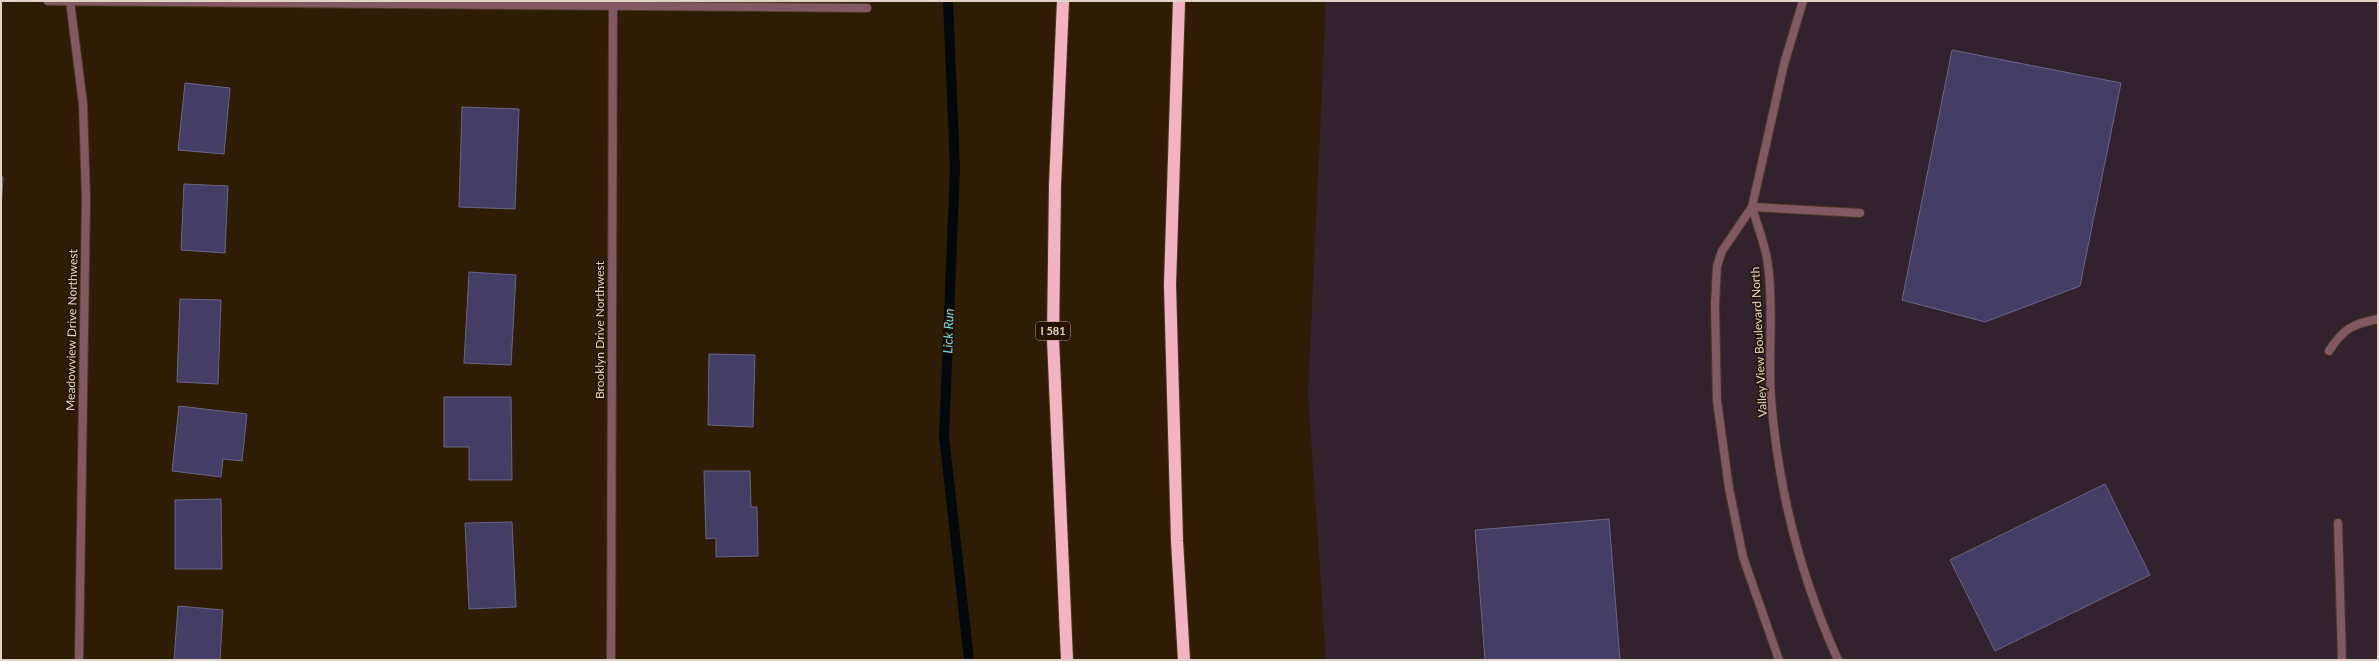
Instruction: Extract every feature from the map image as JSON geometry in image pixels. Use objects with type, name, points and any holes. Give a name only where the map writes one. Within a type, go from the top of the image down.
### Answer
[{"type":"highway","name":"I 581","points":[[1063,1],[1054,185],[1053,339],[1067,660]]},
{"type":"highway","points":[[1179,1],[1170,284],[1177,541],[1184,660]]},
{"type":"street","points":[[48,1],[613,3],[867,8]]},
{"type":"street","name":"Meadowview Drive Northwest","points":[[70,1],[83,104],[86,198],[79,660]]},
{"type":"street","name":"Valley View Boulevard North","points":[[1779,660],[1743,557],[1729,488],[1718,401],[1715,305],[1717,266],[1722,251],[1752,207],[1784,64],[1803,1]]},
{"type":"street","name":"Brooklyn Drive Northwest","points":[[611,660],[613,3]]},
{"type":"street","points":[[1752,207],[1860,213]]},
{"type":"street","name":"Valley View Boulevard North","points":[[1752,207],[1768,264],[1771,398],[1781,480],[1800,560],[1821,622],[1838,660]]},
{"type":"street","points":[[2329,351],[2340,335],[2356,324],[2378,319]]},
{"type":"street","points":[[2338,523],[2342,660]]},
{"type":"shaded area","points":[[1326,1],[2378,1],[2378,660],[1326,660],[1308,393]]},
{"type":"building","points":[[1952,50],[2121,83],[2080,286],[1985,322],[1902,300]]},
{"type":"building","points":[[185,83],[230,88],[224,154],[178,150]]},
{"type":"building","points":[[462,107],[519,109],[515,209],[459,207]]},
{"type":"building","points":[[1,177],[3,177],[1,209]]},
{"type":"building","points":[[184,184],[228,186],[225,253],[181,250]]},
{"type":"building","points":[[469,272],[516,275],[511,365],[464,363]]},
{"type":"building","points":[[180,299],[221,300],[218,384],[177,382]]},
{"type":"building","points":[[709,354],[755,355],[753,427],[708,425]]},
{"type":"building","points":[[444,397],[511,397],[512,480],[469,480],[469,447],[444,447]]},
{"type":"building","points":[[179,406],[247,414],[242,461],[223,459],[221,477],[172,471]]},
{"type":"building","points":[[704,471],[750,471],[751,507],[757,507],[758,556],[716,557],[716,538],[706,539]]},
{"type":"building","points":[[2105,484],[2150,575],[1995,651],[1950,560]]},
{"type":"building","points":[[221,499],[222,569],[175,569],[175,500]]},
{"type":"building","points":[[1609,519],[1620,660],[1485,660],[1475,530]]},
{"type":"building","points":[[512,522],[516,607],[469,609],[465,523]]},
{"type":"building","points":[[178,606],[223,610],[220,660],[174,660]]},
{"type":"waterway","name":"Lick Run","points":[[948,1],[955,168],[944,436],[969,660]]}]
